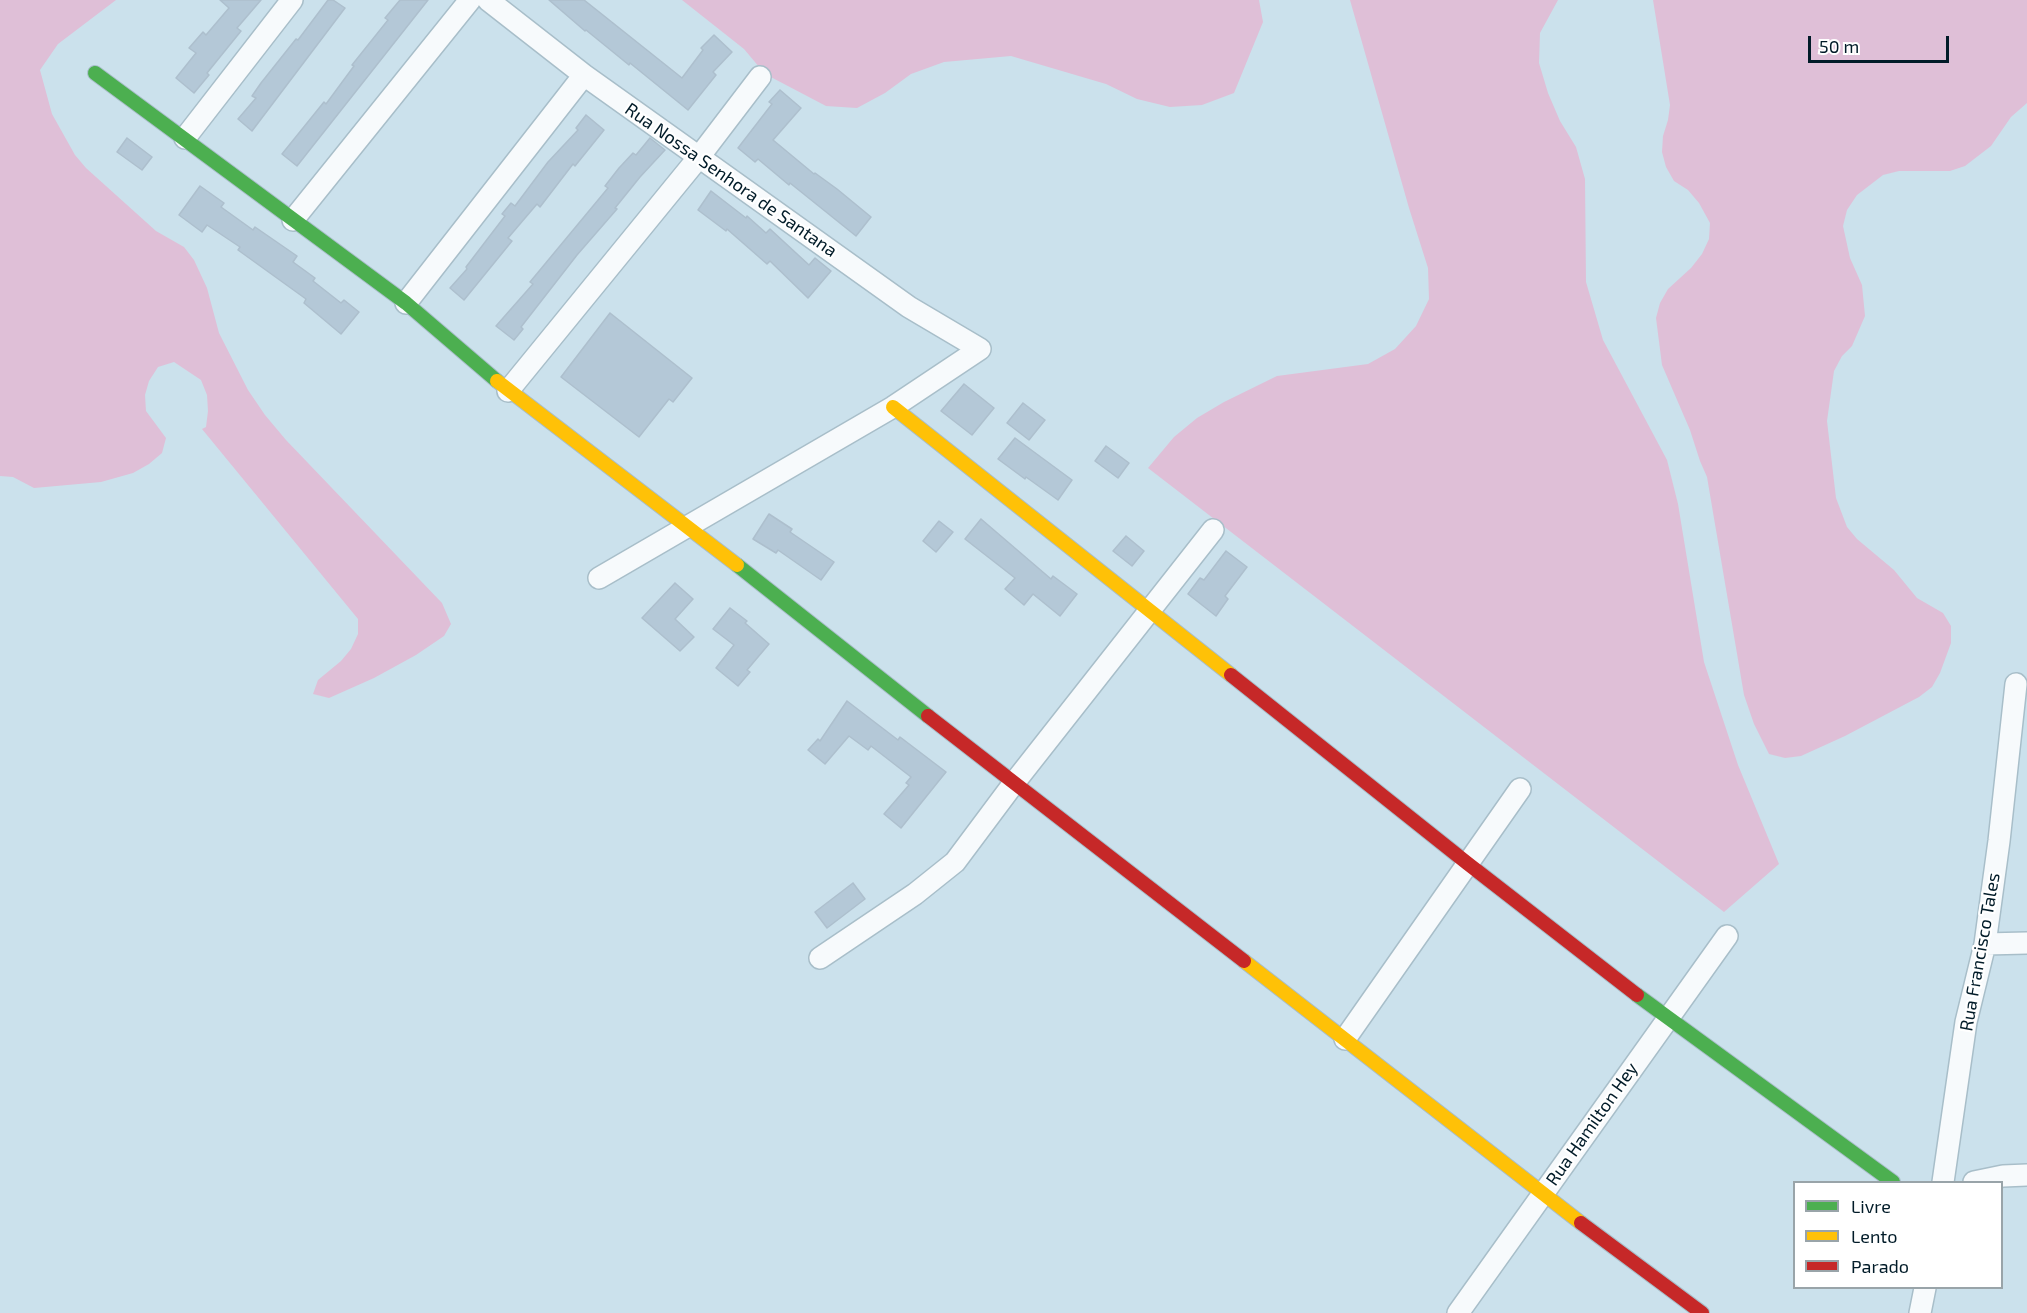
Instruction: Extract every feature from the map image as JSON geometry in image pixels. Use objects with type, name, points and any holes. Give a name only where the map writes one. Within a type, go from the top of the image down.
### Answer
[{"type":"street","points":[[185,138],[292,0]]},
{"type":"street","points":[[292,220],[470,0]]},
{"type":"street","name":"Rua Nossa Senhora de Santana","points":[[488,0],[584,75],[909,307],[981,349],[893,407]]},
{"type":"street","points":[[95,73],[406,303],[508,391],[689,527],[1542,1193],[1702,1313]]},
{"type":"street","points":[[406,303],[584,75]]},
{"type":"street","points":[[508,391],[699,158],[760,77]]},
{"type":"street","points":[[599,578],[893,407],[1467,863],[1667,1018],[1892,1181]]},
{"type":"street","points":[[820,958],[915,894],[955,862],[1014,783],[1213,530]]},
{"type":"street","name":"Rua Francisco Tales","points":[[1943,1181],[1966,1022],[1985,944],[2016,684]]},
{"type":"street","points":[[1344,1039],[1520,789]]},
{"type":"street","name":"Rua Hamilton Hey","points":[[1458,1313],[1727,936]]},
{"type":"street","points":[[1985,944],[2027,942]]},
{"type":"street","points":[[1979,1181],[2003,1176],[2027,1175]]},
{"type":"street","points":[[1920,1313],[1925,1289]]},
{"type":"shaded area","points":[[0,0],[116,0],[58,44],[40,70],[52,114],[75,155],[86,168],[156,231],[184,247],[194,260],[207,288],[219,333],[248,390],[265,415],[286,440],[442,603],[451,624],[444,636],[416,655],[374,678],[329,698],[313,694],[318,680],[341,661],[351,649],[358,634],[358,619],[202,429],[206,427],[208,411],[207,395],[201,380],[174,362],[158,367],[149,381],[145,395],[146,411],[166,438],[162,453],[149,464],[133,473],[101,482],[34,488],[13,477],[0,476]]},
{"type":"shaded area","points":[[682,0],[1259,0],[1263,22],[1234,93],[1202,105],[1170,107],[1137,99],[1106,84],[1011,56],[944,62],[911,74],[885,93],[857,108],[826,106],[765,74],[744,49]]},
{"type":"shaded area","points":[[1350,0],[1558,0],[1540,33],[1539,63],[1560,121],[1576,147],[1585,179],[1586,282],[1603,340],[1667,460],[1678,504],[1704,662],[1738,765],[1779,864],[1724,912],[1148,468],[1174,437],[1197,418],[1277,376],[1368,364],[1395,349],[1416,326],[1429,299],[1428,268]]},
{"type":"shaded area","points":[[1653,0],[2027,0],[2027,103],[2011,117],[1991,146],[1965,166],[1950,171],[1899,171],[1883,175],[1857,195],[1847,210],[1843,226],[1850,258],[1862,285],[1865,316],[1852,346],[1842,356],[1834,371],[1827,421],[1836,498],[1847,527],[1857,539],[1894,570],[1917,598],[1943,613],[1951,626],[1951,643],[1932,687],[1919,697],[1801,756],[1785,758],[1769,754],[1754,724],[1744,695],[1707,477],[1662,365],[1656,318],[1660,303],[1668,289],[1691,268],[1702,254],[1709,239],[1710,223],[1699,203],[1688,190],[1674,181],[1666,167],[1662,152],[1670,105]]},
{"type":"building","points":[[220,0],[261,0],[237,28],[241,31],[194,93],[176,78],[196,53],[189,48],[203,32],[206,35],[229,8]]},
{"type":"building","points":[[328,0],[333,0],[345,8],[252,131],[238,119],[256,98],[252,96],[261,83]]},
{"type":"building","points":[[400,0],[428,0],[297,166],[282,154],[324,102],[326,104],[354,66],[352,65],[388,20],[385,18]]},
{"type":"building","points":[[549,0],[584,0],[682,78],[703,50],[701,48],[714,35],[732,52],[713,72],[716,75],[688,110],[630,63],[629,65],[585,31]]},
{"type":"building","points":[[780,90],[801,108],[773,140],[871,217],[856,236],[758,159],[755,162],[738,148],[772,104],[769,102]]},
{"type":"building","points":[[586,115],[604,130],[575,166],[573,164],[540,207],[537,204],[508,238],[512,241],[464,300],[450,288],[467,269],[466,267],[505,216],[502,214],[511,203],[515,206],[548,162],[578,130],[576,128]]},
{"type":"building","points":[[127,138],[152,157],[142,170],[117,152]]},
{"type":"building","points":[[650,138],[665,150],[640,177],[615,208],[617,209],[577,255],[521,327],[523,329],[514,340],[496,326],[533,284],[530,282],[608,188],[605,186],[619,168],[633,153],[636,155]]},
{"type":"building","points":[[200,186],[224,203],[221,207],[253,230],[255,227],[297,256],[293,262],[315,278],[313,281],[341,303],[344,300],[359,312],[341,334],[304,303],[306,299],[238,250],[240,247],[207,225],[202,232],[179,215]]},
{"type":"building","points":[[711,191],[746,218],[747,216],[766,233],[770,229],[809,265],[815,258],[831,271],[808,298],[770,261],[767,264],[727,229],[726,231],[698,210]]},
{"type":"building","points":[[610,313],[692,378],[673,402],[669,399],[639,437],[561,377]]},
{"type":"building","points":[[964,384],[994,408],[972,435],[941,411]]},
{"type":"building","points":[[1023,403],[1045,420],[1029,440],[1007,423]]},
{"type":"building","points":[[1015,438],[1072,480],[1058,500],[998,459]]},
{"type":"building","points":[[1106,446],[1129,463],[1118,478],[1095,461]]},
{"type":"building","points":[[769,514],[792,529],[790,532],[834,562],[821,580],[778,550],[776,553],[753,539]]},
{"type":"building","points":[[981,519],[1051,579],[1053,576],[1077,594],[1060,616],[1033,594],[1024,605],[1005,589],[1015,578],[965,539]]},
{"type":"building","points":[[939,521],[953,532],[936,552],[923,541]]},
{"type":"building","points":[[1126,536],[1144,551],[1132,566],[1113,551]]},
{"type":"building","points":[[1226,551],[1247,567],[1225,596],[1228,599],[1216,616],[1188,594],[1200,578],[1204,580]]},
{"type":"building","points":[[675,583],[693,599],[675,619],[694,637],[680,651],[642,618]]},
{"type":"building","points":[[730,608],[747,621],[745,623],[769,644],[747,670],[750,672],[738,686],[716,668],[734,645],[713,629]]},
{"type":"building","points":[[847,701],[898,740],[900,737],[946,772],[901,828],[884,814],[909,785],[906,783],[911,777],[871,746],[868,750],[849,736],[825,764],[808,750],[818,739],[820,741]]},
{"type":"building","points":[[853,883],[865,899],[827,928],[815,912]]},
{"type":"traffic: fast","points":[[95,73],[406,303],[497,381]]},
{"type":"traffic: fast","points":[[737,565],[928,716]]},
{"type":"traffic: fast","points":[[1637,995],[1892,1181]]},
{"type":"traffic: slow","points":[[497,381],[737,565]]},
{"type":"traffic: slow","points":[[893,407],[1231,675]]},
{"type":"traffic: slow","points":[[1244,961],[1581,1223]]},
{"type":"traffic: jam","points":[[1231,675],[1637,995]]},
{"type":"traffic: jam","points":[[928,716],[1244,961]]},
{"type":"traffic: jam","points":[[1581,1223],[1702,1313]]}]
